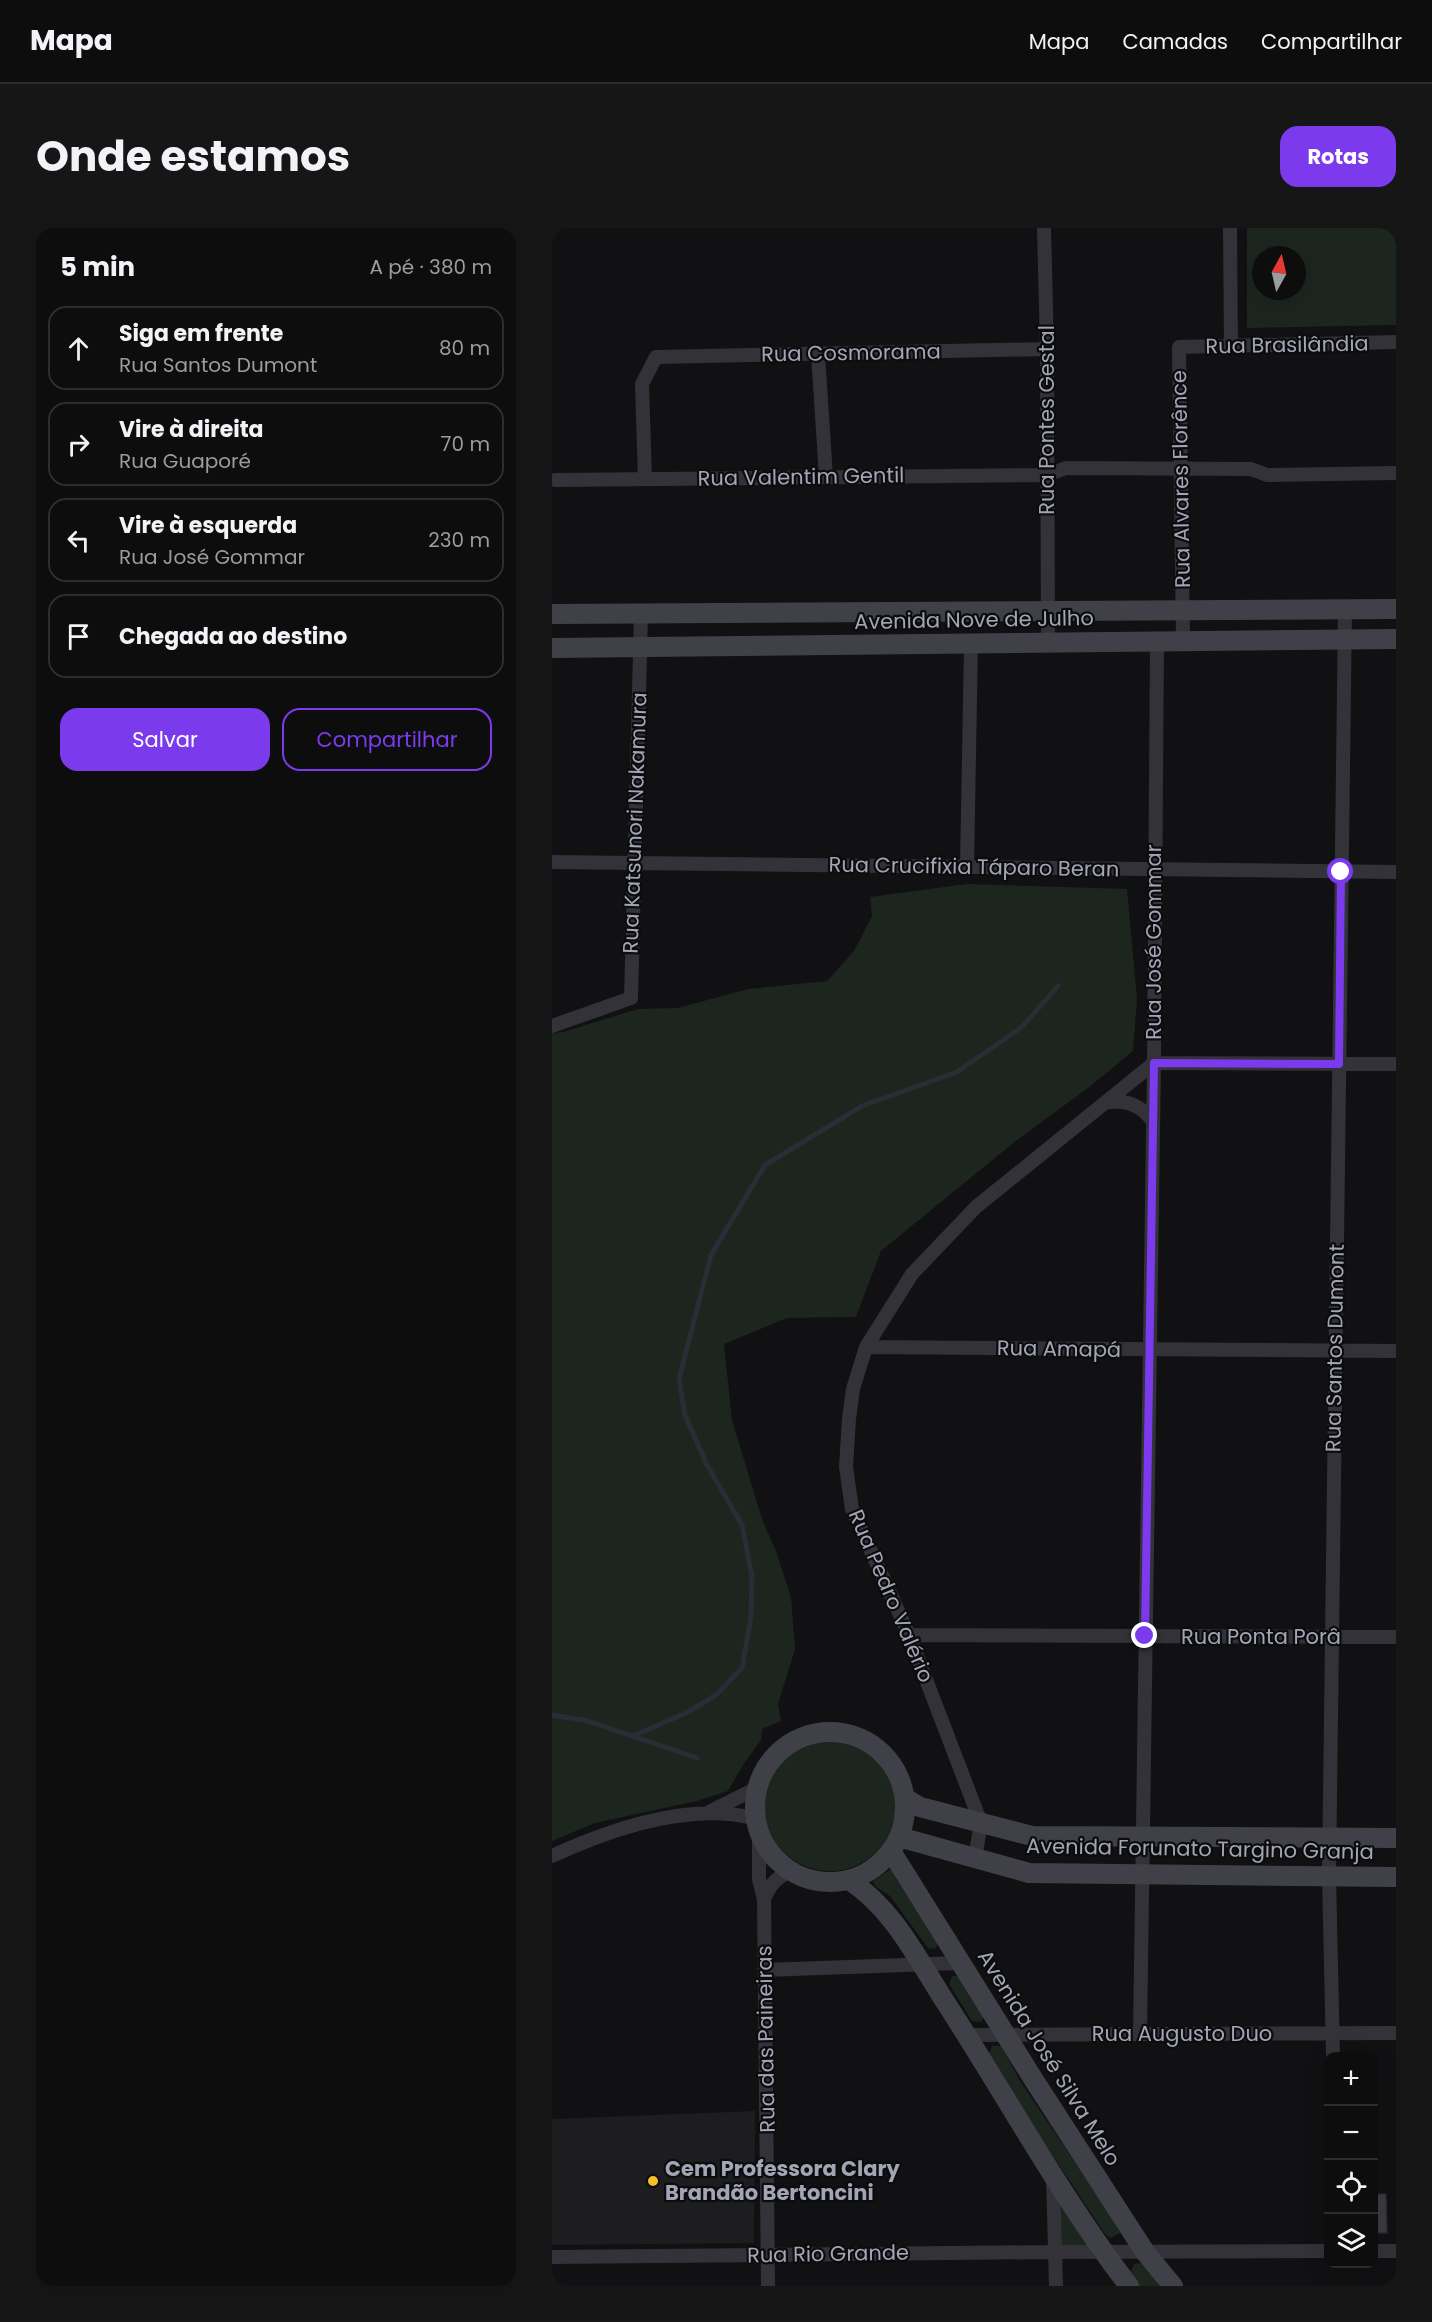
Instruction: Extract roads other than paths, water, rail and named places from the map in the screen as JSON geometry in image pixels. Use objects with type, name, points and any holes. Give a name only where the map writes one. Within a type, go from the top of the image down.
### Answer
[{"type":"street","name":"Rua Pontes Gestal","points":[[1044,228],[1047,349],[1048,643]]},
{"type":"street","points":[[1230,228],[1231,346]]},
{"type":"street","name":"Rua Brasilândia","points":[[1179,347],[1396,342]]},
{"type":"street","name":"Rua Alvares Florênce","points":[[1179,347],[1183,641]]},
{"type":"street","name":"Rua Cosmorama","points":[[645,479],[642,384],[656,357],[1047,349]]},
{"type":"street","points":[[819,354],[826,477]]},
{"type":"street","name":"Rua Valentim Gentil","points":[[555,480],[1047,475],[1065,468],[1251,468],[1268,475],[1396,473]]},
{"type":"street","name":"Rua Santos Dumont","points":[[1333,2052],[1329,1838],[1345,609]]},
{"type":"street","name":"Avenida Nove de Julho","points":[[552,614],[1396,609]]},
{"type":"street","name":"Rua Katsunori Nakamura","points":[[552,1026],[630,998],[640,615]]},
{"type":"street","name":"Avenida Nove de Julho","points":[[552,648],[1396,639]]},
{"type":"street","name":"Rua José Gommar","points":[[1140,2034],[1154,1063],[1157,642]]},
{"type":"street","points":[[967,867],[971,644]]},
{"type":"street","name":"Rua Crucifixia Táparo Beran","points":[[552,862],[1396,872]]},
{"type":"street","points":[[1154,1063],[1396,1064]]},
{"type":"street","name":"Rua Pedro Valério","points":[[981,1823],[909,1635],[852,1509],[846,1467],[853,1389],[866,1347],[912,1274],[968,1216],[1154,1063]]},
{"type":"street","points":[[1105,1103],[1123,1101],[1131,1104],[1144,1111],[1153,1122]]},
{"type":"street","name":"Rua Amapá","points":[[866,1347],[1396,1351]]},
{"type":"street","name":"Rua Ponta Porâ","points":[[909,1635],[1396,1637]]},
{"type":"street","points":[[824,1732],[847,1733],[868,1742],[886,1756],[899,1775],[906,1798],[905,1818],[895,1844],[879,1864],[865,1874],[849,1880],[829,1882],[808,1879],[790,1870],[777,1860],[766,1846],[757,1825],[755,1803],[757,1788],[766,1767],[781,1749],[801,1737],[824,1732]]},
{"type":"street","points":[[707,1813],[757,1788]]},
{"type":"street","name":"Avenida Forunato Targino Granja","points":[[906,1798],[920,1807],[1032,1836],[1396,1838]]},
{"type":"street","points":[[552,1856],[585,1841],[635,1824],[707,1813],[739,1814],[757,1825]]},
{"type":"street","points":[[975,1858],[981,1823]]},
{"type":"street","name":"Rua das Paineiras","points":[[757,1825],[759,1879],[764,1900],[768,2286]]},
{"type":"street","name":"Avenida Forunato Targino Granja","points":[[895,1844],[975,1858],[1029,1873],[1396,1877]]},
{"type":"street","name":"Avenida José Silva Melo","points":[[895,1844],[960,1963],[1145,2252],[1173,2286]]},
{"type":"street","points":[[764,1900],[768,1887],[790,1870]]},
{"type":"street","points":[[849,1880],[867,1892],[885,1909],[967,2035],[1053,2177],[1103,2252],[1129,2286]]},
{"type":"street","points":[[765,1970],[960,1963]]},
{"type":"street","name":"Rua Augusto Duo","points":[[967,2035],[1396,2033]]},
{"type":"street","points":[[1053,2177],[1056,2286]]},
{"type":"street","points":[[1145,2252],[1324,2251]]},
{"type":"street","points":[[1378,2251],[1396,2251]]},
{"type":"street","name":"Rua Rio Grande","points":[[552,2257],[1145,2252]]},
{"type":"waterway","points":[[633,1736],[686,1713],[716,1695],[742,1668],[747,1640],[751,1615],[752,1576],[742,1525],[707,1465],[685,1415],[679,1379],[711,1255],[765,1165],[862,1106],[957,1072],[1022,1027],[1058,986]]},
{"type":"waterway","points":[[552,1715],[588,1721],[697,1758]]},
{"type":"place","name":"Cem Professora Clary Brandão Bertoncini","points":[[653,2181]]}]
